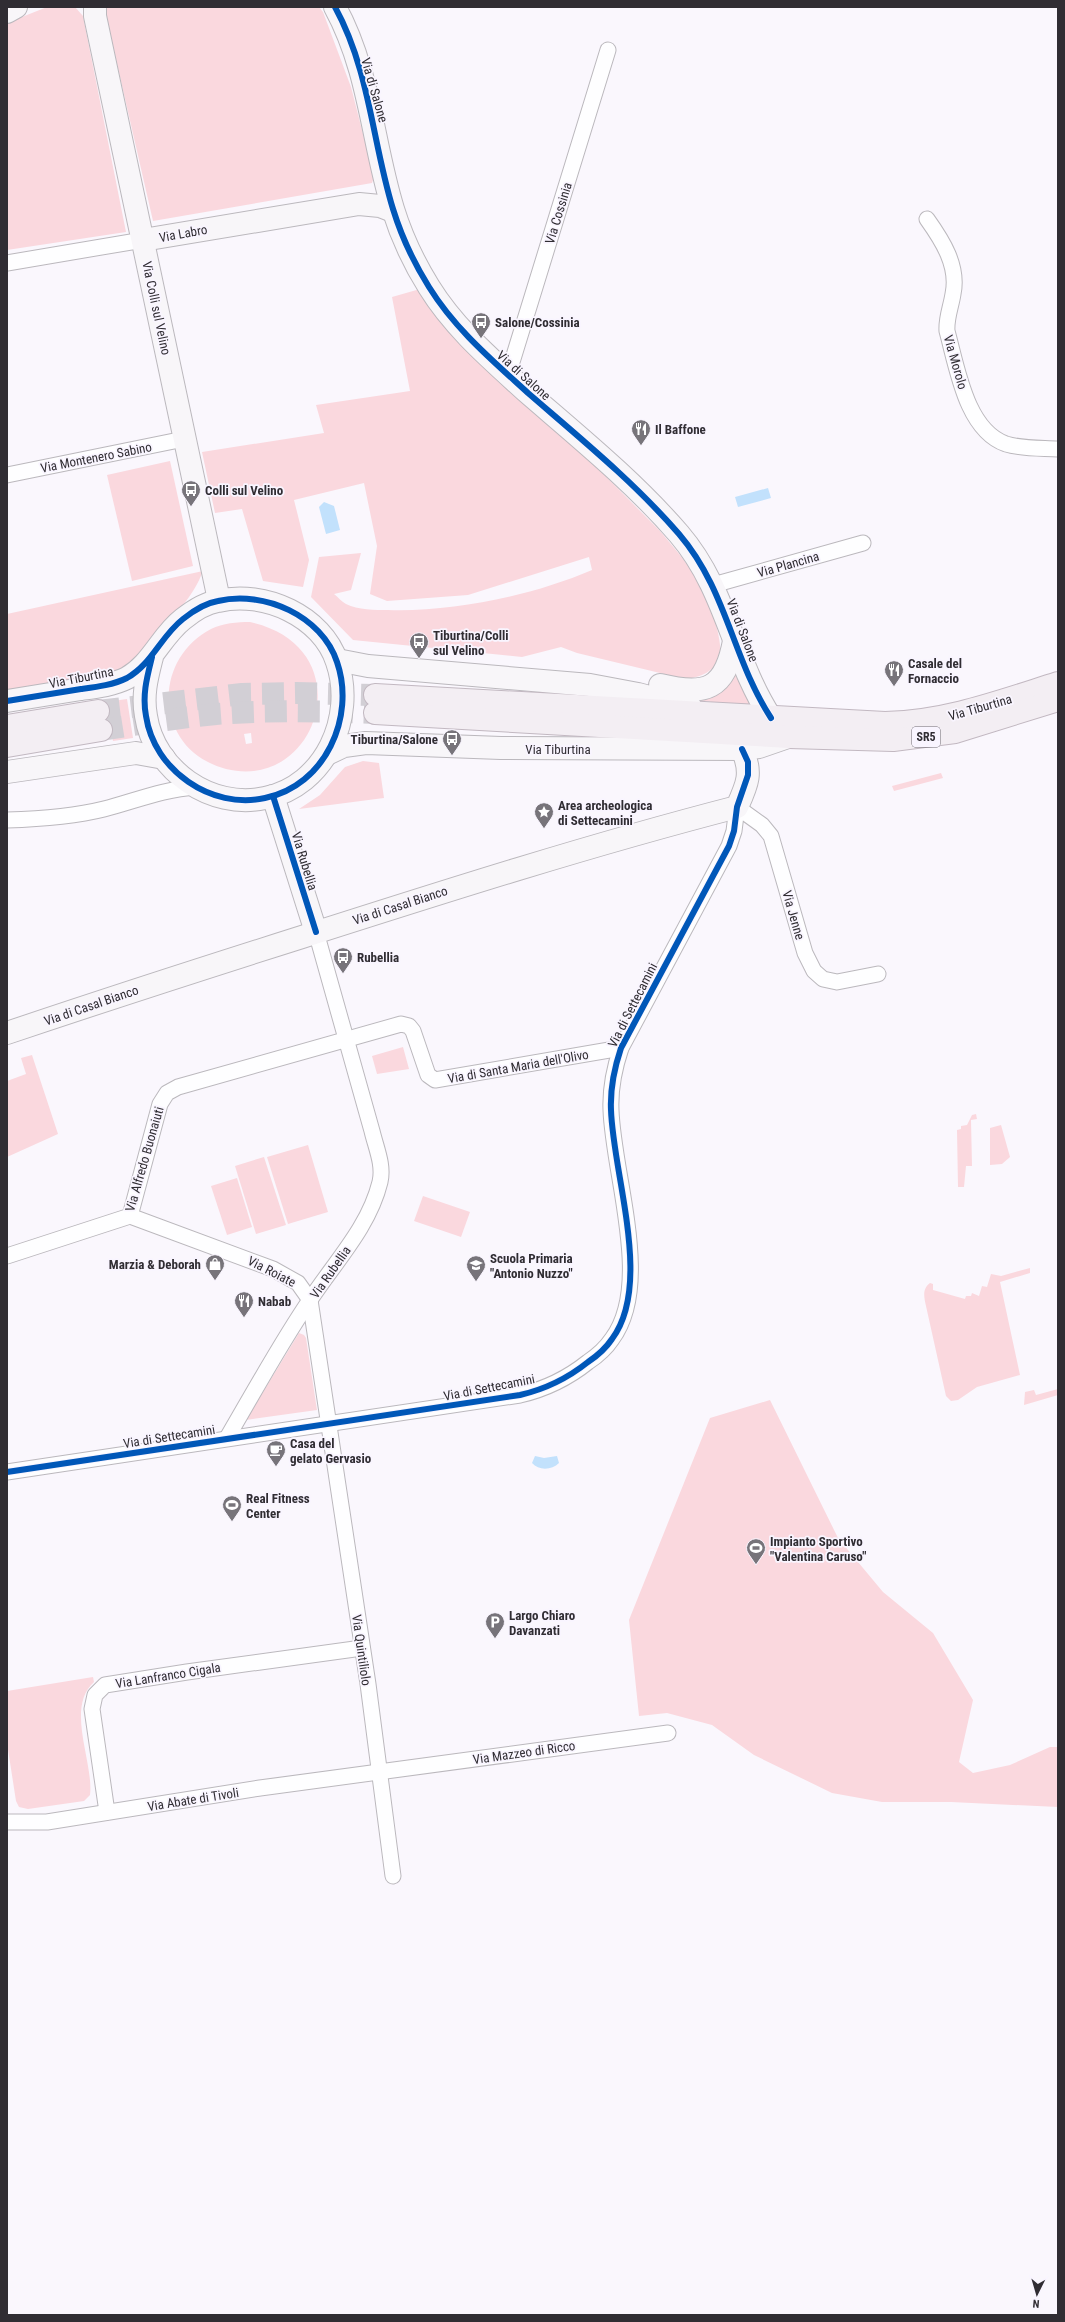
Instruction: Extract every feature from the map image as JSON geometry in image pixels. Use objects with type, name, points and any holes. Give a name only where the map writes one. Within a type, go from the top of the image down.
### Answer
[{"type":"main road","name":"Via Tiburtina","points":[[1058,683],[951,716],[925,721],[864,722],[709,714],[375,704],[789,737],[879,740],[930,737],[962,730],[1058,700]]},
{"type":"main road","points":[[7,726],[99,720],[7,746]]},
{"type":"street","points":[[7,12],[16,7]]},
{"type":"street","name":"Via di Salone","points":[[335,7],[343,22],[369,99],[393,210],[412,255],[428,286],[448,315],[475,345],[602,458],[656,510],[686,544],[713,585],[756,694],[771,718]]},
{"type":"street","name":"Via Colli sul Velino","points":[[92,10],[143,240],[219,600]]},
{"type":"street","name":"Via Cossinia","points":[[508,375],[608,50]]},
{"type":"street","name":"Via Labro","points":[[359,204],[379,188],[385,176]]},
{"type":"street","name":"Via Labro","points":[[7,263],[359,204],[380,206],[393,210]]},
{"type":"street","name":"Via Morolo","points":[[927,219],[943,242],[949,256],[954,288],[947,321],[947,331],[973,416],[986,432],[1005,443],[1022,447],[1058,449]]},
{"type":"street","name":"Via Montenero Sabino","points":[[7,475],[184,439]]},
{"type":"street","name":"Via Plancina","points":[[713,585],[863,542]]},
{"type":"street","name":"Via Tiburtina","points":[[7,701],[115,683],[136,672],[152,657],[182,619],[208,604],[219,600],[260,601],[292,611],[318,631],[329,645],[337,660],[343,684],[343,708],[336,737],[327,754],[296,784],[273,796],[260,799],[237,800],[214,795],[196,787],[181,777],[164,758],[151,736],[145,714],[145,688],[152,657]]},
{"type":"street","name":"Via di Salone","points":[[516,679],[549,670],[573,669],[616,675],[680,690],[698,690],[712,685],[724,674],[730,660],[734,641]]},
{"type":"street","name":"Via Tiburtina","points":[[337,660],[355,665],[601,686],[674,703],[709,714]]},
{"type":"street","name":"Via Tiburtina","points":[[327,754],[344,746],[366,743],[501,748],[742,749],[759,746],[789,737]]},
{"type":"street","points":[[736,807],[748,775],[749,764],[742,749]]},
{"type":"street","points":[[7,772],[130,753],[142,753],[164,758]]},
{"type":"street","points":[[7,820],[46,818],[90,812],[162,791],[196,787]]},
{"type":"street","name":"Via Rubellia","points":[[227,1438],[310,1300],[361,1227],[379,1183],[380,1162],[362,1093],[316,932],[273,796]]},
{"type":"street","name":"Via di Casal Bianco","points":[[7,1033],[136,989],[316,932],[623,837],[736,807]]},
{"type":"street","name":"Via Jenne","points":[[736,807],[762,825],[771,836],[805,952],[814,970],[823,979],[837,982],[878,974]]},
{"type":"street","name":"Via di Settecamini","points":[[7,1472],[533,1392],[558,1382],[580,1369],[612,1340],[627,1308],[630,1278],[630,1249],[611,1109],[612,1079],[621,1048],[727,849],[734,831],[736,807]]},
{"type":"street","name":"Via Alfredo Buonaiuti","points":[[7,1256],[130,1216],[160,1104],[167,1093],[178,1087],[346,1038],[397,1025],[409,1026],[415,1034],[428,1074],[432,1079],[439,1080]]},
{"type":"street","name":"Via di Santa Maria dell'Olivo","points":[[439,1080],[621,1048]]},
{"type":"street","name":"Via Roiate","points":[[130,1216],[273,1269],[298,1283],[310,1300],[328,1424]]},
{"type":"street","name":"Via Quintiliolo","points":[[328,1424],[362,1648],[393,1876]]},
{"type":"street","name":"Via Lanfranco Cigala","points":[[107,1812],[92,1709],[95,1695],[104,1685],[362,1648]]},
{"type":"street","name":"Via Mazzeo di Ricco","points":[[379,1771],[668,1733]]},
{"type":"street","name":"Via Abate di Tivoli","points":[[7,1822],[47,1822],[379,1771]]},
{"type":"shaded area","points":[[47,7],[75,7],[83,16],[126,232],[7,250],[7,23]]},
{"type":"shaded area","points":[[104,7],[319,7],[323,12],[351,87],[374,177],[372,183],[153,221]]},
{"type":"shaded area","points":[[420,289],[660,531],[683,559],[704,590],[720,641],[720,655],[718,661],[707,673],[685,679],[577,653],[561,647],[522,657],[353,640],[311,597],[319,557],[361,553],[351,590],[334,594],[344,603],[351,606],[372,610],[413,610],[465,605],[518,595],[544,588],[592,570],[589,557],[468,595],[387,601],[370,594],[377,546],[364,483],[294,500],[309,560],[303,587],[263,581],[242,509],[215,513],[202,452],[324,433],[316,405],[410,391],[392,297]]},
{"type":"shaded area","points":[[170,461],[193,566],[132,581],[107,475]]},
{"type":"shaded area","points":[[203,571],[189,598],[151,637],[129,667],[119,673],[89,682],[7,695],[7,614]]},
{"type":"shaded area","points":[[250,622],[286,636],[307,659],[317,686],[316,714],[305,739],[285,759],[258,770],[226,769],[206,761],[194,753],[184,743],[173,722],[169,706],[169,691],[172,676],[178,662],[186,649],[197,638],[211,629],[225,624]],"holes":[[[251,733],[252,743],[246,744],[244,734]]]},
{"type":"shaded area","points":[[738,667],[754,708],[691,699]]},
{"type":"shaded area","points":[[127,699],[133,738],[113,741],[106,702]]},
{"type":"shaded area","points":[[363,761],[379,763],[384,798],[299,809],[320,795],[345,767]]},
{"type":"shaded area","points":[[941,773],[943,778],[894,791],[892,786]]},
{"type":"shaded area","points":[[403,1047],[409,1069],[377,1074],[372,1056]]},
{"type":"shaded area","points":[[32,1055],[58,1134],[7,1157],[7,1081],[26,1074],[21,1058]]},
{"type":"shaded area","points":[[976,1114],[977,1119],[971,1120],[972,1166],[966,1166],[964,1187],[958,1187],[957,1130],[961,1129],[961,1126],[967,1125],[972,1115]]},
{"type":"shaded area","points":[[1001,1125],[1010,1157],[1002,1164],[990,1165],[990,1128]]},
{"type":"shaded area","points":[[308,1145],[328,1212],[288,1224],[267,1157]]},
{"type":"shaded area","points":[[264,1157],[286,1225],[256,1234],[235,1166]]},
{"type":"shaded area","points":[[237,1178],[252,1227],[227,1235],[211,1186]]},
{"type":"shaded area","points":[[423,1196],[470,1212],[461,1237],[414,1221]]},
{"type":"shaded area","points":[[1030,1268],[1030,1273],[1000,1282],[1020,1375],[977,1387],[958,1400],[951,1401],[946,1396],[925,1299],[924,1293],[927,1285],[930,1283],[933,1284],[933,1290],[965,1299],[966,1296],[971,1296],[972,1293],[979,1296],[982,1286],[987,1287],[991,1274],[1001,1276]]},
{"type":"shaded area","points":[[299,1333],[304,1335],[306,1338],[317,1410],[246,1420]]},
{"type":"shaded area","points":[[1058,1389],[1058,1395],[1024,1405],[1025,1392],[1034,1390],[1036,1395]]},
{"type":"shaded area","name":"Impianto Sportivo \"Valentina Caruso\"","points":[[770,1400],[838,1538],[883,1592],[933,1633],[973,1700],[959,1762],[973,1773],[1010,1765],[1050,1747],[1058,1747],[1058,1807],[951,1802],[882,1802],[832,1793],[754,1755],[712,1725],[667,1713],[639,1716],[629,1620],[710,1418]]},
{"type":"shaded area","points":[[93,1677],[94,1682],[86,1693],[82,1706],[81,1720],[90,1782],[90,1795],[84,1801],[28,1809],[19,1807],[16,1801],[7,1743],[7,1691]]},
{"type":"water","points":[[768,488],[771,498],[738,507],[735,497]]},
{"type":"water","points":[[324,502],[334,506],[340,530],[326,534],[319,507]]},
{"type":"water","points":[[535,1456],[544,1458],[557,1456],[559,1463],[546,1469],[538,1467],[532,1463]]},
{"type":"tunnel","points":[[98,711],[242,694],[296,693],[375,695]]},
{"type":"tunnel","points":[[101,730],[216,714],[296,711],[375,713]]},
{"type":"cycle path","points":[[335,7],[347,31],[356,56],[396,219],[408,249],[429,287],[450,317],[475,343],[528,393],[625,478],[679,534],[695,556],[708,578],[719,601],[747,672],[771,718]]},
{"type":"cycle path","points":[[7,701],[110,684],[127,678],[136,672],[150,658],[168,633],[195,610],[204,605],[218,601],[254,599],[272,603],[289,610],[305,620],[319,632],[329,646],[337,662],[342,683],[342,705],[338,726],[331,746],[319,764],[304,779],[286,791],[265,798],[245,800],[225,798],[206,792],[188,782],[173,769],[160,753],[151,736],[146,716],[145,693],[152,657]]},
{"type":"cycle path","points":[[7,1472],[520,1395],[539,1390],[565,1378],[601,1352],[612,1339],[624,1316],[629,1289],[630,1260],[628,1228],[613,1136],[611,1110],[611,1094],[614,1071],[621,1048],[729,846],[734,831],[737,807],[748,775],[748,762],[742,749]]},
{"type":"cycle path","points":[[273,796],[316,932]]},
{"type":"place","name":"Salone/Cossinia","points":[[481,339]]},
{"type":"place","name":"Il Baffone","points":[[641,446]]},
{"type":"place","name":"Colli sul Velino","points":[[191,507]]},
{"type":"place","name":"Tiburtina/Colli sul Velino","points":[[419,659]]},
{"type":"place","name":"Casale del Fornaccio","points":[[894,687]]},
{"type":"place","name":"Tiburtina/Salone","points":[[452,756]]},
{"type":"place","name":"Area archeologica di Settecamini","points":[[544,829]]},
{"type":"place","name":"Rubellia","points":[[343,974]]},
{"type":"place","name":"Marzia & Deborah","points":[[215,1281]]},
{"type":"place","name":"Scuola Primaria \"Antonio Nuzzo\"","points":[[476,1282]]},
{"type":"place","name":"Nabab","points":[[244,1318]]},
{"type":"place","name":"Casa del gelato Gervasio","points":[[276,1467]]},
{"type":"place","name":"Real Fitness Center","points":[[232,1522]]},
{"type":"place","name":"Impianto Sportivo \"Valentina Caruso\"","points":[[756,1565]]},
{"type":"place","name":"Largo Chiaro Davanzati","points":[[495,1639]]}]
